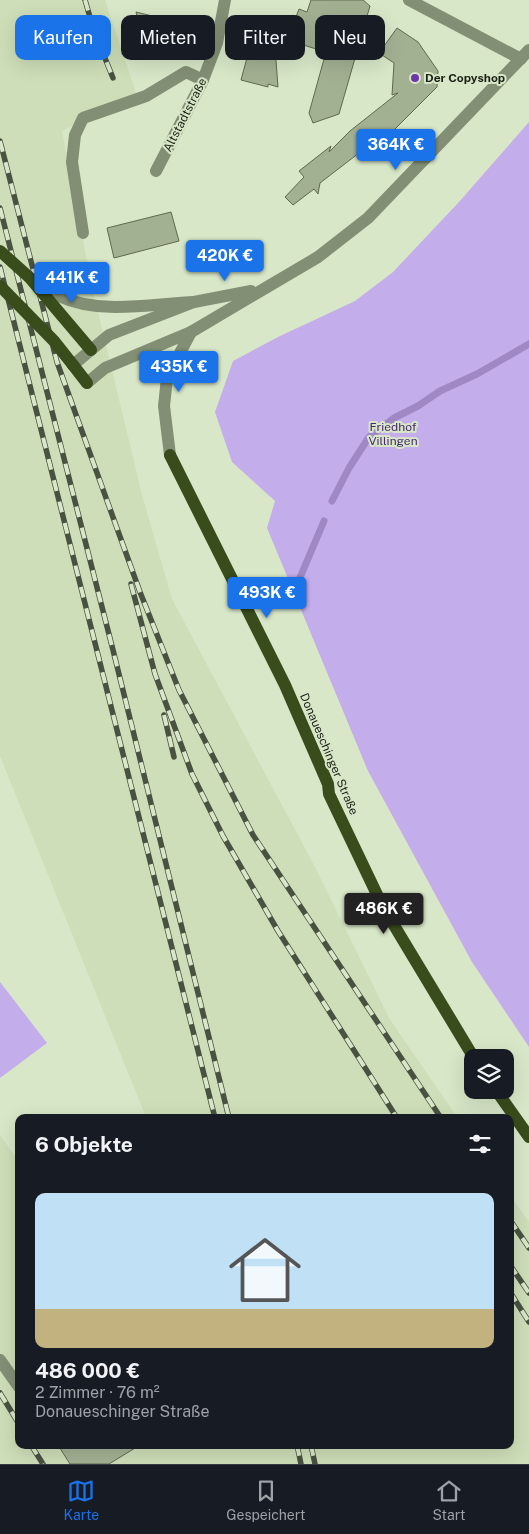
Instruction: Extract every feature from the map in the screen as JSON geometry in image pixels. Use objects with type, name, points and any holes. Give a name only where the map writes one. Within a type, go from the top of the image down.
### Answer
[{"type":"main road","points":[[0,251],[30,278],[91,350]]},
{"type":"main road","points":[[0,286],[54,341],[87,383]]},
{"type":"main road","name":"Donaueschinger Straße","points":[[170,455],[285,685],[328,784],[329,794],[384,907],[469,1049]]},
{"type":"main road","points":[[502,1099],[513,1114]]},
{"type":"main road","points":[[514,1116],[529,1137]]},
{"type":"street","name":"Altstadtstraße","points":[[156,171],[203,80],[218,43],[225,0]]},
{"type":"street","points":[[87,383],[105,368],[191,332],[261,289],[318,258],[368,218],[525,55],[409,0]]},
{"type":"street","points":[[83,233],[72,162],[75,135],[83,118],[146,96],[186,72],[203,80]]},
{"type":"street","points":[[30,278],[59,296],[83,304],[108,307],[194,302],[261,289]]},
{"type":"street","points":[[73,365],[109,335],[194,302]]},
{"type":"street","points":[[170,455],[164,406],[167,378],[191,332]]},
{"type":"street","points":[[0,1360],[15,1381]]},
{"type":"shaded area","points":[[0,0],[105,0],[110,15],[15,15],[15,60],[111,60],[111,18],[121,48],[121,60],[125,60],[136,93],[62,131],[92,287],[142,495],[172,599],[315,867],[389,1018],[455,1114],[145,1114],[0,756]]},
{"type":"shaded area","points":[[0,1135],[15,1156],[15,1449],[514,1449],[514,1201],[529,1222],[529,1464],[0,1464]]},
{"type":"green space","name":"Friedhof Villingen","points":[[529,122],[529,1047],[472,962],[368,771],[267,528],[275,501],[232,462],[215,412],[233,361],[278,337],[355,301],[393,272],[459,202]]},
{"type":"green space","points":[[0,982],[47,1043],[0,1078]]},
{"type":"building","points":[[311,0],[363,0],[370,6],[367,15],[315,15],[315,49],[305,46],[305,15],[297,15],[299,9],[307,12]]},
{"type":"building","points":[[136,12],[148,15],[137,15]]},
{"type":"building","points":[[397,28],[418,42],[438,71],[437,87],[388,136],[385,133],[320,183],[318,194],[314,189],[293,205],[285,197],[304,177],[299,171],[331,146],[329,152],[350,131],[398,93],[392,95],[394,63],[385,57],[385,45]]},
{"type":"building","points":[[246,60],[276,60],[278,87],[268,84],[268,87],[241,80]]},
{"type":"building","points":[[324,60],[354,60],[339,114],[313,123],[309,113]]},
{"type":"building","points":[[171,212],[179,241],[114,258],[107,228]]},
{"type":"building","points":[[61,1449],[133,1449],[109,1464],[70,1464]]},
{"type":"waterway","points":[[332,501],[349,468],[369,437],[394,418],[418,406],[440,391],[477,374],[529,344]]},
{"type":"waterway","points":[[296,587],[324,521]]},
{"type":"railway","points":[[85,0],[94,31],[113,78]]},
{"type":"railway","points":[[0,141],[57,362],[140,592],[179,690],[253,835],[438,1114]]},
{"type":"railway","points":[[0,208],[113,650],[228,1114]]},
{"type":"railway","points":[[0,267],[214,1114]]},
{"type":"railway","points":[[131,584],[155,674],[192,774],[223,836],[278,931],[394,1114]]},
{"type":"railway","points":[[164,715],[174,757]]},
{"type":"railway","points":[[514,1226],[529,1248]]},
{"type":"railway","points":[[514,1271],[529,1293]]},
{"type":"railway","points":[[514,1298],[529,1322]]},
{"type":"railway","points":[[0,1393],[15,1417]]},
{"type":"railway","points":[[34,1449],[43,1464]]},
{"type":"railway","points":[[298,1449],[301,1464]]},
{"type":"railway","points":[[312,1449],[315,1464]]},
{"type":"place","name":"Der Copyshop","points":[[415,78]]}]
